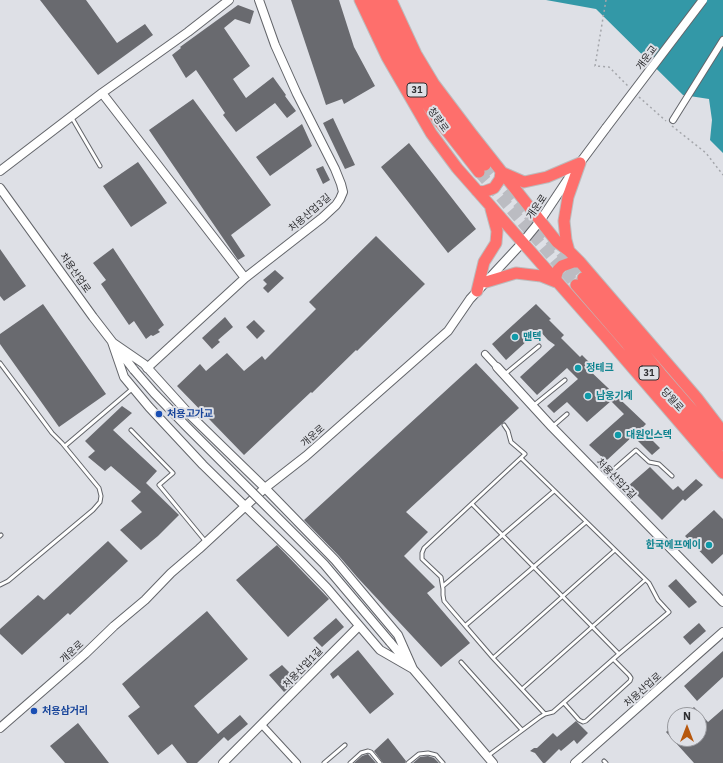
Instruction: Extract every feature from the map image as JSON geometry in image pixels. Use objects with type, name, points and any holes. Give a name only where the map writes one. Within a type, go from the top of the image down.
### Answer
[{"type":"highway","points":[[360,0],[386,57],[431,133],[457,168],[723,473]]},
{"type":"highway","name":"청량로","points":[[370,0],[400,62],[415,87],[436,117],[482,168],[439,106],[399,40],[380,0]]},
{"type":"highway","points":[[390,0],[416,54],[434,84],[501,172],[557,242],[580,262],[697,398],[723,432]]},
{"type":"highway","points":[[501,172],[524,182],[547,177],[580,163]]},
{"type":"highway","points":[[569,251],[564,221],[568,197],[580,163]]},
{"type":"highway","points":[[477,191],[483,192],[494,188],[500,179],[501,172]]},
{"type":"highway","points":[[477,291],[484,262],[496,243],[497,231],[491,206]]},
{"type":"highway","points":[[556,282],[558,270],[562,266],[573,262],[580,262]]},
{"type":"highway","points":[[486,282],[516,273],[541,276],[556,282]]},
{"type":"highway","name":"당월로","points":[[723,445],[579,281],[655,380],[723,460]]},
{"type":"main road","points":[[0,171],[71,116],[188,32],[229,0]]},
{"type":"main road","name":"처용산업3길","points":[[147,368],[245,278],[322,218],[336,205],[343,192],[335,169],[297,94],[275,45],[258,0]]},
{"type":"main road","name":"개운교","points":[[606,128],[704,0]]},
{"type":"main road","points":[[102,93],[245,278]]},
{"type":"main road","name":"개운로","points":[[0,728],[145,600],[171,573],[206,543],[265,488],[306,456],[448,331],[470,299],[522,243],[540,221],[606,128]]},
{"type":"main road","name":"처용산업로","points":[[0,188],[134,370],[187,428],[324,564],[413,669]]},
{"type":"main road","points":[[112,342],[144,364],[190,416],[265,488],[334,560],[398,635],[413,669],[490,760]]},
{"type":"main road","points":[[112,342],[124,377],[203,465],[322,582],[380,650],[413,669]]},
{"type":"main road","name":"처용산업2길","points":[[497,368],[552,427],[723,602]]},
{"type":"main road","name":"처용산업1길","points":[[223,763],[359,626]]},
{"type":"main road","name":"처용산업로","points":[[575,763],[723,632]]},
{"type":"street","points":[[673,120],[723,40]]},
{"type":"street","points":[[485,354],[497,368]]},
{"type":"street","points":[[262,725],[297,763]]},
{"type":"lane","points":[[213,12],[220,0]]},
{"type":"lane","points":[[71,116],[100,166]]},
{"type":"lane","points":[[504,375],[539,346]]},
{"type":"lane","points":[[0,363],[52,433],[65,446],[99,488],[101,496],[100,502],[93,510],[8,581],[0,585]]},
{"type":"lane","points":[[533,406],[565,380]]},
{"type":"lane","points":[[65,446],[133,388]]},
{"type":"lane","points":[[552,427],[567,414]]},
{"type":"lane","points":[[504,425],[508,431],[511,442],[525,454],[424,548],[422,559],[441,577],[444,601],[493,658],[545,714]]},
{"type":"lane","points":[[131,430],[173,473],[159,485],[206,543]]},
{"type":"lane","points":[[603,479],[636,450],[649,462],[659,464],[672,476]]},
{"type":"lane","points":[[490,760],[522,730],[545,714],[553,712],[613,658],[669,612],[658,600],[649,583],[521,458]]},
{"type":"lane","points":[[443,586],[554,491]]},
{"type":"lane","points":[[472,504],[619,654]]},
{"type":"lane","points":[[466,626],[586,522]]},
{"type":"lane","points":[[493,658],[614,550]]},
{"type":"lane","points":[[522,689],[646,580]]},
{"type":"lane","points":[[564,702],[579,720],[583,722],[586,721],[630,680],[630,675],[613,658]]},
{"type":"lane","points":[[462,662],[522,730]]},
{"type":"lane","points":[[324,763],[345,745]]},
{"type":"lane","points":[[350,763],[361,753],[368,751],[371,752],[380,763]]},
{"type":"lane","points":[[408,763],[419,754],[428,753],[436,755],[443,763]]},
{"type":"path","points":[[606,0],[595,66],[609,67],[631,89]]},
{"type":"path","points":[[636,95],[706,153],[723,175]]},
{"type":"water","points":[[546,0],[723,0],[723,153],[710,140],[712,120],[709,99],[683,95],[596,9]]},
{"type":"building","points":[[40,0],[86,0],[117,43],[145,24],[153,35],[98,75]]},
{"type":"building","points":[[291,0],[339,0],[354,47],[375,86],[344,104],[342,99],[326,105]]},
{"type":"building","points":[[238,5],[254,11],[250,24],[235,19],[224,28],[250,66],[233,79],[246,98],[273,77],[296,111],[287,118],[275,103],[236,132],[223,115],[225,113],[196,70],[186,78],[172,55],[181,48],[180,47]]},
{"type":"building","points":[[193,99],[271,205],[231,235],[245,256],[238,260],[149,130]]},
{"type":"building","points":[[333,118],[355,165],[345,169],[323,123]]},
{"type":"building","points":[[302,124],[312,146],[270,176],[256,157]]},
{"type":"building","points":[[409,143],[476,229],[448,253],[381,167]]},
{"type":"building","points":[[138,162],[167,203],[131,227],[103,186]]},
{"type":"building","points":[[323,166],[330,180],[323,184],[316,169]]},
{"type":"building","points":[[376,236],[425,284],[357,351],[356,350],[312,393],[311,392],[244,455],[177,386],[200,364],[206,371],[227,353],[244,371],[262,356],[265,360],[316,309],[309,302]]},
{"type":"building","points":[[113,248],[164,325],[158,330],[160,332],[153,336],[151,335],[146,339],[134,321],[129,325],[101,284],[106,280],[93,263]]},
{"type":"building","points":[[0,249],[26,286],[4,301],[0,296]]},
{"type":"building","points":[[275,270],[284,278],[268,293],[263,288],[267,284],[263,280]]},
{"type":"building","points":[[43,304],[106,394],[59,427],[0,344],[0,334]]},
{"type":"building","points":[[536,304],[564,335],[561,338],[580,357],[582,355],[591,364],[587,368],[646,424],[641,429],[660,448],[652,455],[633,436],[606,461],[589,445],[624,414],[611,401],[587,422],[567,402],[554,413],[547,406],[578,379],[567,368],[537,395],[520,377],[555,345],[539,330],[506,360],[492,344]]},
{"type":"building","points":[[225,317],[233,327],[218,340],[220,342],[212,349],[202,338]]},
{"type":"building","points":[[254,320],[265,331],[257,339],[246,327]]},
{"type":"building","points":[[476,363],[519,408],[406,512],[428,532],[404,556],[435,587],[427,593],[470,643],[441,667],[304,520]]},
{"type":"building","points":[[122,406],[132,413],[113,430],[157,471],[146,483],[179,515],[158,536],[141,550],[120,530],[142,512],[131,501],[141,492],[111,466],[105,471],[88,457],[95,451],[85,441]]},
{"type":"building","points":[[650,467],[673,490],[678,486],[683,491],[696,479],[703,485],[685,501],[683,499],[662,520],[628,486]]},
{"type":"building","name":"한국에프에이","points":[[714,510],[723,519],[723,554],[712,564],[685,536]]},
{"type":"building","points":[[108,541],[128,561],[70,615],[68,613],[22,655],[0,634],[0,629],[38,595],[44,600]]},
{"type":"building","points":[[277,545],[329,599],[288,637],[236,580]]},
{"type":"building","points":[[676,579],[697,602],[689,608],[668,586]]},
{"type":"building","points":[[207,611],[248,659],[194,706],[218,734],[240,715],[248,724],[228,741],[224,737],[197,763],[187,763],[172,744],[158,755],[128,716],[140,707],[122,684]]},
{"type":"building","points":[[336,618],[344,627],[322,647],[313,638]]},
{"type":"building","points":[[699,623],[706,631],[690,645],[683,637]]},
{"type":"building","points":[[358,650],[394,694],[370,714],[338,675],[333,679],[330,674]]},
{"type":"building","points":[[723,651],[723,677],[697,701],[684,686]]},
{"type":"building","points":[[282,665],[291,674],[293,672],[299,679],[284,692],[269,675]]},
{"type":"building","points":[[723,709],[723,763],[694,763],[680,747],[707,747],[707,721],[708,722]]},
{"type":"building","points":[[576,721],[588,733],[577,744],[574,740],[561,751],[559,749],[545,763],[543,763],[535,753],[530,751],[537,748],[553,733],[557,737]]},
{"type":"building","points":[[78,723],[109,763],[65,763],[50,746]]},
{"type":"building","points":[[388,738],[406,761],[405,763],[383,763],[374,751]]},
{"type":"building","points":[[368,754],[376,763],[354,763],[362,756]]},
{"type":"building","points":[[428,756],[434,758],[439,763],[413,763],[420,757]]},
{"type":"tunnel","points":[[485,165],[583,278]]},
{"type":"tunnel","points":[[479,172],[576,285]]},
{"type":"place","name":"맨텍","points":[[515,337]]},
{"type":"place","name":"정테크","points":[[578,368]]},
{"type":"place","name":"남웅기계","points":[[588,396]]},
{"type":"place","name":"처용고가교","points":[[159,414]]},
{"type":"place","name":"대원인스텍","points":[[618,435]]},
{"type":"place","name":"한국에프에이","points":[[709,545]]},
{"type":"place","name":"처용삼거리","points":[[34,711]]}]
